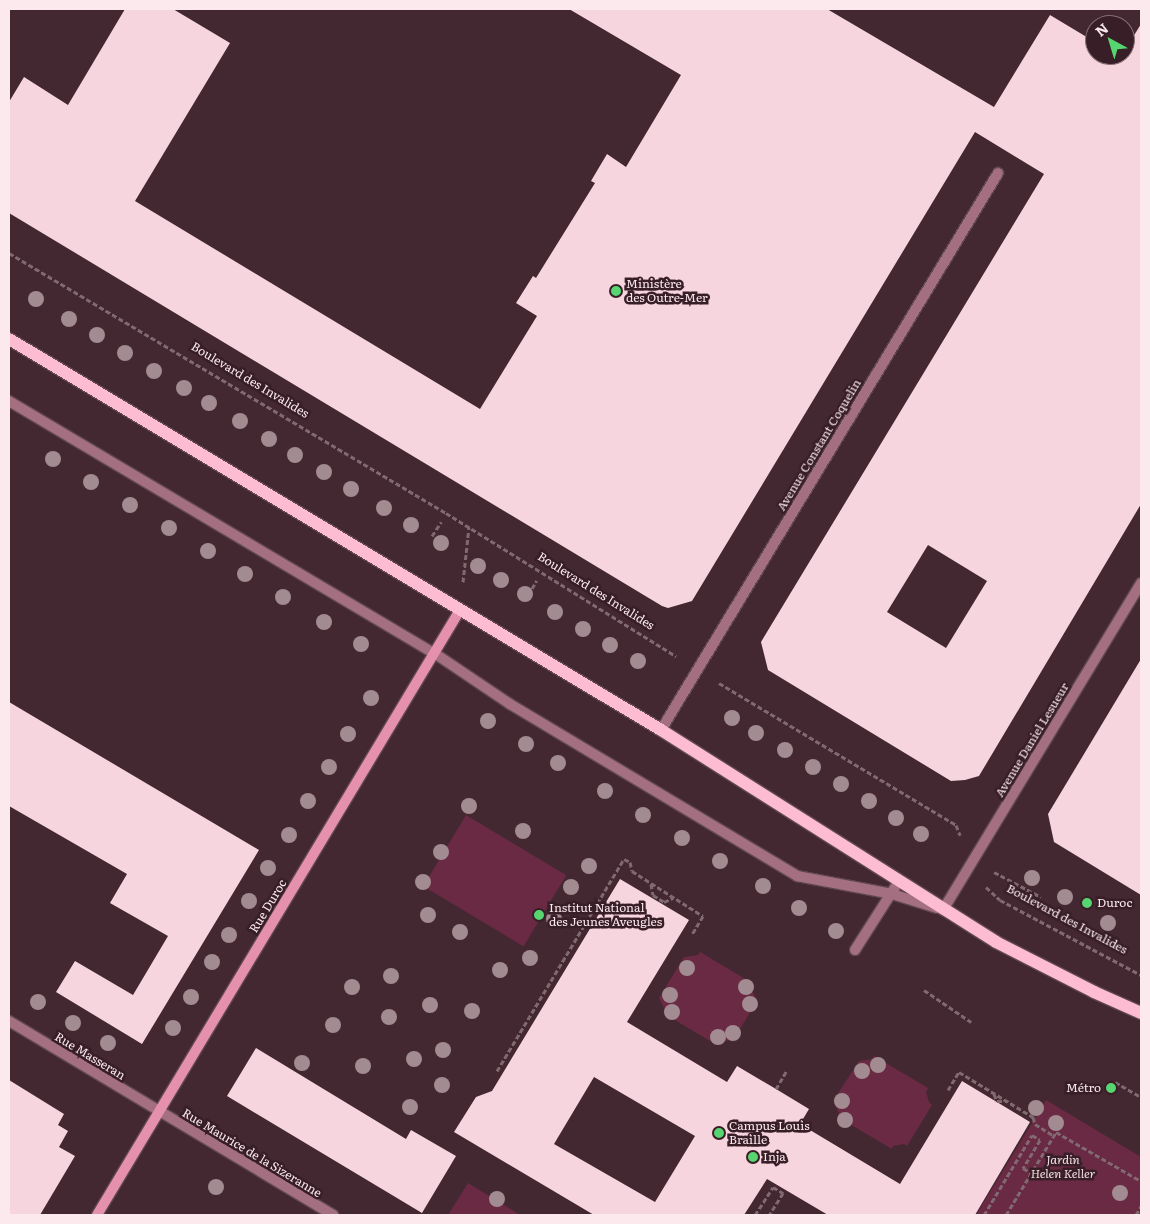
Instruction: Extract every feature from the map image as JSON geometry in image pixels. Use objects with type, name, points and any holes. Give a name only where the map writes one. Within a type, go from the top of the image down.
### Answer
[{"type":"main road","points":[[9,339],[661,730],[943,910],[1020,956],[1141,1013]]},
{"type":"street","name":"Avenue Constant Coquelin","points":[[661,730],[998,173]]},
{"type":"street","points":[[9,401],[434,654],[510,704],[797,876],[892,894],[943,910]]},
{"type":"street","name":"Avenue Daniel Lesueur","points":[[943,910],[1141,583]]},
{"type":"street","name":"Rue Duroc","points":[[97,1215],[460,610]]},
{"type":"street","points":[[856,950],[899,881]]},
{"type":"street","name":"Rue Masseran","points":[[9,1021],[159,1112]]},
{"type":"street","name":"Rue Maurice de la Sizeranne","points":[[159,1112],[334,1215]]},
{"type":"path","name":"Boulevard des Invalides","points":[[9,253],[469,527],[698,670],[956,825],[972,862],[987,889],[1000,900],[1141,975]]},
{"type":"path","points":[[432,536],[441,522]]},
{"type":"path","points":[[460,610],[469,527]]},
{"type":"path","points":[[528,595],[537,580]]},
{"type":"path","points":[[497,1071],[624,859],[630,862],[632,871],[703,916],[692,934]]},
{"type":"path","points":[[989,869],[1041,897]]},
{"type":"path","points":[[651,884],[653,895],[658,900],[664,902],[674,898]]},
{"type":"path","points":[[924,990],[971,1022]]},
{"type":"path","points":[[776,1089],[787,1070]]},
{"type":"path","points":[[948,1090],[959,1072],[1033,1117],[1035,1124],[1054,1136]]},
{"type":"path","points":[[1115,1082],[1141,1097]]},
{"type":"path","points":[[994,1094],[997,1101],[1006,1101]]},
{"type":"path","points":[[1006,1215],[1056,1132],[1141,1181]]},
{"type":"path","points":[[984,1215],[1032,1135],[1040,1140],[1023,1168],[1031,1173]]},
{"type":"path","points":[[755,1215],[773,1187],[783,1193],[769,1215]]},
{"type":"path","points":[[1136,1215],[1141,1206]]},
{"type":"green space","points":[[466,815],[566,875],[524,946],[423,886]]},
{"type":"green space","points":[[700,952],[752,983],[750,986],[757,1001],[732,1042],[729,1040],[715,1044],[663,1013],[665,1010],[659,998],[684,957],[698,955]]},
{"type":"green space","points":[[874,1056],[928,1088],[926,1092],[932,1105],[907,1146],[904,1144],[893,1146],[892,1149],[838,1117],[839,1113],[833,1101],[859,1061],[872,1059]]},
{"type":"green space","name":"Jardin Helen Keller","points":[[1046,1100],[1141,1157],[1141,1215],[976,1215]]},
{"type":"green space","points":[[468,1183],[520,1215],[448,1215]]},
{"type":"building","points":[[125,9],[173,9],[230,43],[135,201],[480,409],[537,316],[516,303],[533,276],[536,278],[595,183],[591,181],[607,154],[626,167],[681,75],[569,9],[827,9],[994,107],[1050,15],[1085,36],[1085,65],[1135,65],[1135,34],[1141,24],[1141,504],[979,776],[951,781],[768,670],[761,642],[1044,174],[975,132],[692,601],[668,608],[9,213],[9,102],[24,77],[68,105]],"holes":[[[928,545],[987,581],[946,648],[887,612]]]},
{"type":"building","points":[[1141,659],[1141,895],[1054,842],[1048,814]]},
{"type":"building","points":[[9,702],[259,850],[142,1044],[56,992],[75,961],[133,995],[168,936],[110,903],[127,874],[9,806]]},
{"type":"building","points":[[620,879],[689,920],[627,1022],[727,1082],[737,1066],[809,1109],[800,1124],[900,1184],[962,1081],[1030,1122],[975,1215],[828,1215],[767,1179],[744,1215],[594,1215],[454,1132],[476,1097],[492,1091]],"holes":[[[594,1077],[695,1136],[655,1202],[554,1144]]]},
{"type":"building","points":[[256,1048],[406,1139],[411,1130],[456,1156],[422,1213],[227,1096]]},
{"type":"building","points":[[9,1080],[64,1114],[58,1125],[68,1131],[59,1147],[75,1156],[40,1215],[9,1215]]},
{"type":"place","name":"Ministère des Outre-Mer","points":[[616,291]]},
{"type":"place","name":"Duroc","points":[[1087,903]]},
{"type":"place","name":"Institut National des Jeunes Aveugles","points":[[539,915]]},
{"type":"place","name":"Métro","points":[[1111,1088]]},
{"type":"place","name":"Campus Louis Braille","points":[[719,1133]]},
{"type":"place","name":"Inja","points":[[753,1157]]}]
